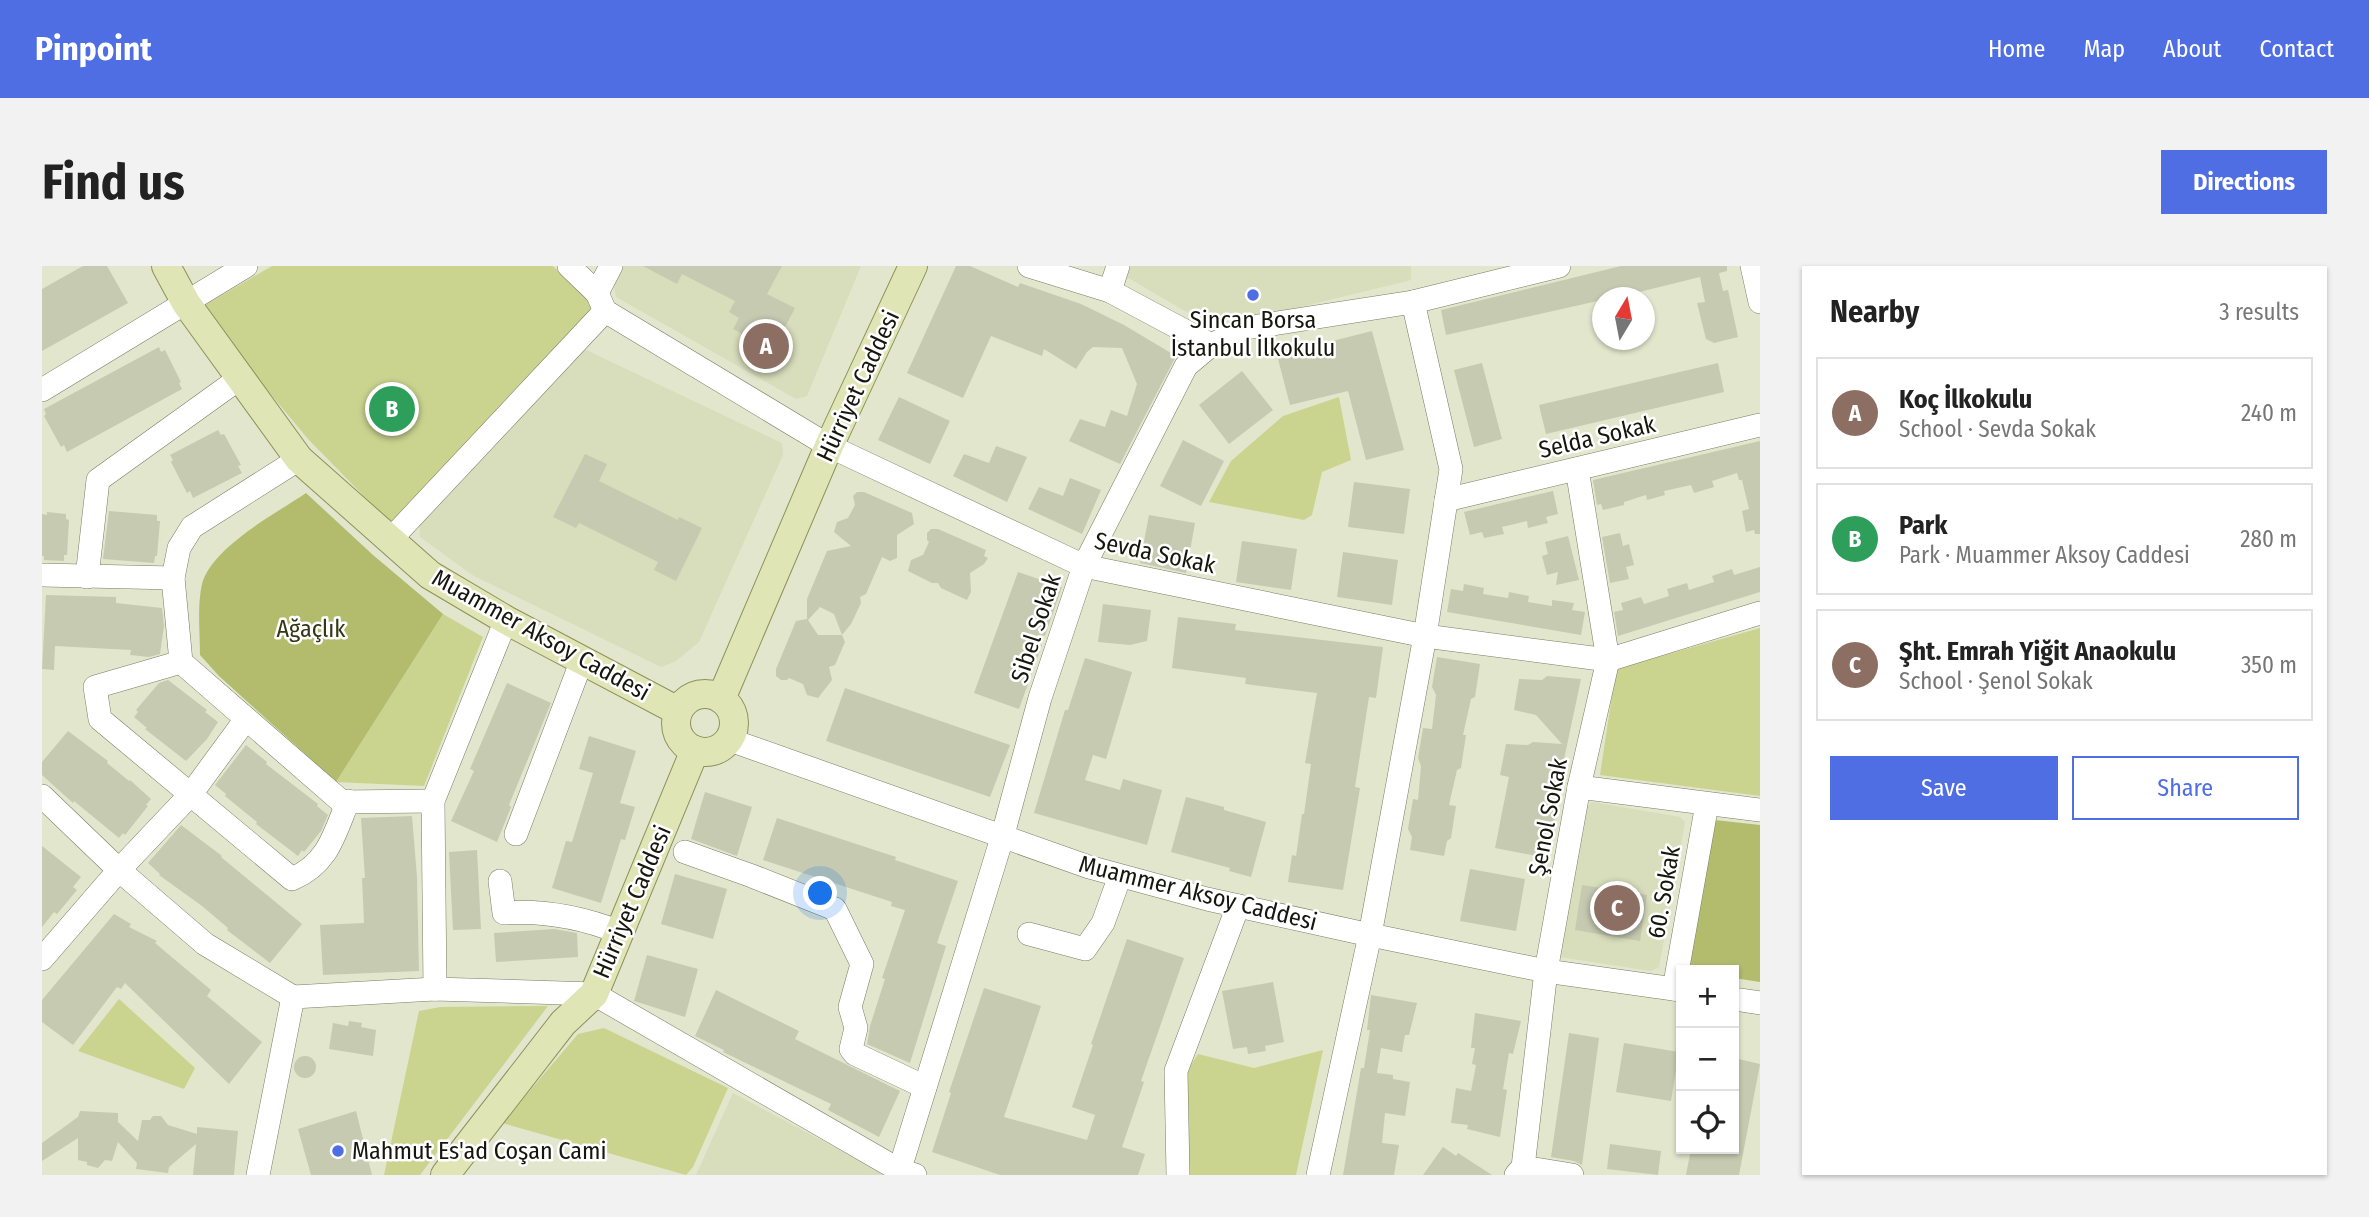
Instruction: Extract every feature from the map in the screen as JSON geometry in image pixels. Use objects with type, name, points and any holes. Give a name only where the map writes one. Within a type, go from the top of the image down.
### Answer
[{"type":"main road","name":"Muammer Aksoy Caddesi","points":[[166,266],[186,303],[299,459],[430,575],[506,620],[678,711]]},
{"type":"main road","name":"Hürriyet Caddesi","points":[[721,699],[829,446],[913,266]]},
{"type":"main road","points":[[712,695],[721,699],[733,713],[734,732],[730,740],[708,752],[695,750],[684,744],[676,728],[678,711],[692,697],[712,695]]},
{"type":"main road","name":"Hürriyet Caddesi","points":[[446,1175],[563,1023],[594,994],[695,750]]},
{"type":"street","points":[[42,390],[246,266]]},
{"type":"street","name":"Sevda Sokak","points":[[569,266],[601,302],[829,446],[1084,566],[1425,636],[1608,660],[1760,613]]},
{"type":"street","points":[[391,539],[601,302],[611,266]]},
{"type":"street","points":[[1029,266],[1110,291],[1211,345]]},
{"type":"street","points":[[1110,291],[1118,266]]},
{"type":"street","name":"Sibel Sokak","points":[[904,1173],[925,1087],[1002,838],[1040,698],[1084,566],[1186,366],[1211,345],[1246,328],[1413,302],[1559,266]]},
{"type":"street","points":[[1752,266],[1760,302]]},
{"type":"street","points":[[1318,1175],[1370,935],[1425,636],[1451,469],[1413,302]]},
{"type":"street","points":[[87,577],[99,480],[240,378]]},
{"type":"street","name":"Selda Sokak","points":[[1446,500],[1760,425]]},
{"type":"street","points":[[299,459],[192,527],[179,548],[173,578],[181,662],[342,802],[433,801]]},
{"type":"street","name":"Şenol Sokak","points":[[1520,1171],[1546,971],[1579,788],[1608,660],[1577,469]]},
{"type":"street","points":[[42,575],[173,578]]},
{"type":"street","points":[[435,989],[433,801],[506,620]]},
{"type":"street","points":[[516,834],[582,660]]},
{"type":"street","points":[[181,662],[96,687],[100,719],[292,879],[310,872],[328,849],[348,801]]},
{"type":"street","points":[[42,959],[119,870],[191,793],[246,719]]},
{"type":"street","name":"Muammer Aksoy Caddesi","points":[[730,740],[1002,838],[1121,876],[1238,906],[1546,971],[1676,989]]},
{"type":"street","points":[[1579,788],[1760,810]]},
{"type":"street","points":[[42,796],[119,870],[205,944],[293,997],[435,989],[594,994],[904,1173]]},
{"type":"street","name":"60. Sokak","points":[[1682,965],[1707,804]]},
{"type":"street","points":[[685,852],[835,909],[862,964],[850,1007],[856,1028],[851,1043],[852,1051],[925,1087]]},
{"type":"street","points":[[1029,934],[1085,949],[1103,923],[1121,876]]},
{"type":"street","points":[[500,881],[504,913],[534,912],[569,916],[619,932]]},
{"type":"street","points":[[1178,1175],[1176,1071],[1238,906]]},
{"type":"street","points":[[258,1175],[293,997]]},
{"type":"street","points":[[1739,1000],[1760,1003]]},
{"type":"street","points":[[1520,1171],[1573,1175]]},
{"type":"shaded area","points":[[621,266],[861,266],[807,396],[796,399],[616,297],[613,279]]},
{"type":"shaded area","name":"Sincan Borsa İstanbul İlkokulu","points":[[1128,266],[1411,266],[1411,280],[1247,320],[1194,315],[1125,276]]},
{"type":"shaded area","points":[[584,349],[782,443],[783,455],[699,642],[676,661],[661,667],[474,576],[420,537],[419,522]]},
{"type":"shaded area","points":[[1592,802],[1680,817],[1685,822],[1659,967],[1651,971],[1560,957],[1556,947],[1584,808]]},
{"type":"shaded area","points":[[733,1093],[886,1175],[696,1175]]},
{"type":"green space","points":[[272,266],[553,266],[594,306],[393,526],[308,439],[258,379],[205,305]]},
{"type":"green space","points":[[1339,397],[1351,460],[1322,472],[1312,515],[1304,520],[1209,502],[1231,461],[1283,416]]},
{"type":"green space","name":"Ağaçlık","points":[[306,493],[373,555],[443,614],[336,782],[219,676],[200,655],[200,601],[202,584],[208,570],[231,544]]},
{"type":"green space","points":[[443,614],[483,637],[424,786],[336,782]]},
{"type":"green space","points":[[1760,628],[1760,796],[1600,775],[1616,669]]},
{"type":"green space","points":[[1715,820],[1760,825],[1760,982],[1739,979],[1739,965],[1690,965]]},
{"type":"green space","points":[[119,999],[195,1068],[184,1089],[78,1051]]},
{"type":"green space","points":[[548,1006],[420,1175],[384,1175],[419,1011],[440,1007]]},
{"type":"green space","points":[[604,1028],[728,1088],[693,1167],[686,1175],[502,1123],[578,1034]]},
{"type":"green space","points":[[1323,1050],[1296,1175],[1187,1175],[1185,1074],[1198,1054],[1254,1068]]},
{"type":"building","points":[[83,266],[107,266],[128,303],[42,351],[42,289]]},
{"type":"building","points":[[643,266],[782,266],[767,294],[795,308],[773,350],[733,329],[739,318],[729,312],[735,301],[682,274],[677,284]]},
{"type":"building","points":[[956,266],[970,266],[1018,287],[1020,283],[1081,304],[1124,325],[1176,356],[1120,464],[1069,441],[1080,419],[1105,427],[1111,410],[1127,416],[1137,384],[1122,348],[1093,347],[1076,369],[1044,349],[1042,356],[991,336],[963,398],[907,373]]},
{"type":"building","points":[[1621,266],[1727,266],[1727,271],[1719,273],[1723,291],[1728,290],[1738,337],[1714,343],[1706,339],[1697,303],[1705,302],[1700,277],[1655,288],[1592,287],[1592,302],[1446,335],[1441,310]]},
{"type":"building","points":[[1372,331],[1404,450],[1366,460],[1348,391],[1290,405],[1277,355]]},
{"type":"building","points":[[159,347],[161,352],[165,350],[182,389],[67,452],[64,445],[61,447],[44,416],[44,409]]},
{"type":"building","points":[[1482,363],[1502,439],[1474,447],[1454,370]]},
{"type":"building","points":[[1718,363],[1724,392],[1546,434],[1539,405]]},
{"type":"building","points":[[1242,371],[1273,410],[1229,444],[1199,405]]},
{"type":"building","points":[[899,397],[950,421],[930,464],[878,440]]},
{"type":"building","points":[[218,430],[221,435],[224,434],[241,465],[238,466],[242,473],[193,498],[190,491],[187,493],[170,455]]},
{"type":"building","points":[[1183,440],[1224,461],[1201,506],[1160,486]]},
{"type":"building","points":[[1760,441],[1760,534],[1755,534],[1754,530],[1746,532],[1742,511],[1749,509],[1742,480],[1739,480],[1737,473],[1712,481],[1714,487],[1694,493],[1691,485],[1664,491],[1665,495],[1647,500],[1646,495],[1624,502],[1624,505],[1603,510],[1601,504],[1597,505],[1593,480]]},
{"type":"building","points":[[996,446],[1027,457],[1007,502],[953,476],[964,454],[989,463]]},
{"type":"building","points":[[585,454],[607,464],[599,481],[678,520],[679,517],[702,528],[676,581],[654,570],[658,562],[579,523],[576,528],[553,517]]},
{"type":"building","points":[[1070,478],[1101,490],[1082,534],[1028,509],[1039,487],[1063,496]]},
{"type":"building","points":[[1354,482],[1410,489],[1404,534],[1348,527]]},
{"type":"building","points":[[1553,491],[1558,514],[1546,517],[1548,523],[1528,528],[1527,521],[1502,527],[1504,534],[1484,538],[1482,532],[1470,535],[1464,512]]},
{"type":"building","points":[[857,492],[864,492],[912,513],[914,524],[897,535],[897,558],[890,561],[882,557],[866,594],[860,597],[861,603],[851,624],[842,635],[845,642],[835,665],[829,667],[832,680],[818,698],[807,695],[803,684],[789,678],[781,680],[776,676],[776,669],[796,621],[807,619],[807,599],[827,551],[851,546],[834,532],[837,522],[848,518],[855,505],[853,496]],"holes":[[[820,607],[834,614],[842,635],[818,635],[808,620]]]},
{"type":"building","points":[[109,511],[157,515],[157,521],[160,521],[154,563],[103,559]]},
{"type":"building","points":[[47,512],[66,514],[66,519],[69,520],[67,555],[64,555],[64,561],[44,560],[42,556],[42,514],[47,515]]},
{"type":"building","points":[[1149,515],[1195,523],[1186,573],[1140,563]]},
{"type":"building","points":[[931,529],[938,529],[986,550],[984,556],[988,558],[984,564],[970,573],[971,592],[967,600],[941,588],[938,583],[932,583],[908,571],[911,560],[923,555],[929,542],[927,533]]},
{"type":"building","points":[[1620,533],[1623,546],[1629,544],[1634,565],[1626,567],[1629,579],[1610,583],[1602,537]]},
{"type":"building","points":[[1568,536],[1579,580],[1556,585],[1558,572],[1547,575],[1542,556],[1548,554],[1545,542]]},
{"type":"building","points":[[1242,541],[1297,549],[1291,590],[1236,582]]},
{"type":"building","points":[[1343,552],[1398,560],[1392,605],[1337,597]]},
{"type":"building","points":[[1760,567],[1760,592],[1618,636],[1614,612],[1623,610],[1621,603],[1641,597],[1644,604],[1669,596],[1667,589],[1687,583],[1689,590],[1714,582],[1712,576],[1732,569],[1734,575]]},
{"type":"building","points":[[1018,572],[1062,587],[1045,636],[1037,635],[1035,643],[1042,645],[1019,709],[974,693]]},
{"type":"building","points":[[1464,584],[1484,588],[1483,594],[1508,598],[1509,592],[1529,596],[1528,602],[1552,606],[1552,600],[1574,603],[1572,610],[1585,612],[1581,635],[1447,612],[1451,589],[1463,591]]},
{"type":"building","points":[[46,595],[116,597],[116,603],[162,608],[164,626],[160,654],[149,657],[130,655],[131,650],[55,646],[54,670],[42,669]]},
{"type":"building","points":[[1103,604],[1151,610],[1147,641],[1130,645],[1098,642]]},
{"type":"building","points":[[1178,617],[1236,624],[1235,630],[1383,647],[1376,698],[1369,697],[1355,787],[1360,788],[1343,890],[1288,882],[1292,855],[1296,856],[1304,814],[1311,764],[1305,763],[1317,693],[1245,684],[1246,678],[1172,668]]},
{"type":"building","points":[[1437,657],[1480,664],[1475,697],[1471,699],[1463,735],[1466,735],[1461,768],[1457,770],[1449,805],[1456,806],[1451,838],[1447,841],[1444,856],[1410,850],[1412,837],[1408,829],[1413,799],[1418,800],[1421,766],[1418,758],[1423,728],[1432,729],[1436,695],[1432,687]]},
{"type":"building","points":[[1085,658],[1132,672],[1106,759],[1093,755],[1085,780],[1120,790],[1123,779],[1162,790],[1147,845],[1034,813],[1065,710],[1068,710]]},
{"type":"building","points":[[1547,676],[1581,679],[1555,802],[1558,803],[1547,858],[1495,848],[1509,777],[1500,775],[1506,744],[1562,744],[1536,715],[1514,710],[1519,679],[1542,680]]},
{"type":"building","points":[[168,680],[207,710],[205,712],[218,722],[207,739],[186,761],[134,717],[138,712],[136,710],[159,683]]},
{"type":"building","points":[[507,683],[551,703],[509,805],[511,807],[497,842],[451,821],[474,771],[470,769]]},
{"type":"building","points":[[845,688],[1010,745],[990,797],[826,741]]},
{"type":"building","points":[[68,731],[108,761],[107,763],[151,799],[125,835],[123,833],[119,838],[42,775],[42,762]]},
{"type":"building","points":[[589,736],[636,751],[620,803],[635,807],[625,840],[621,839],[601,903],[552,888],[566,841],[572,842],[593,773],[579,769]]},
{"type":"building","points":[[246,745],[328,815],[321,831],[298,856],[256,824],[257,822],[215,785]]},
{"type":"building","points":[[705,792],[752,807],[737,856],[691,839]]},
{"type":"building","points":[[1186,797],[1266,822],[1251,877],[1229,871],[1230,868],[1171,852]]},
{"type":"building","points":[[412,816],[417,877],[419,971],[323,975],[320,925],[364,923],[362,878],[365,878],[361,818]]},
{"type":"building","points":[[777,818],[896,857],[895,860],[958,881],[937,943],[946,946],[910,1063],[867,1044],[885,979],[882,978],[905,910],[891,906],[892,902],[763,860]]},
{"type":"building","points":[[181,825],[302,924],[270,963],[227,930],[228,928],[202,906],[159,875],[148,863]]},
{"type":"building","points":[[42,846],[81,877],[73,887],[77,890],[42,927]]},
{"type":"building","points":[[477,850],[481,929],[453,930],[449,852]]},
{"type":"building","points":[[1470,869],[1525,879],[1516,931],[1460,921]]},
{"type":"building","points":[[675,874],[727,889],[713,939],[661,924]]},
{"type":"building","points":[[1582,885],[1647,895],[1640,941],[1575,930]]},
{"type":"building","points":[[114,914],[131,924],[129,927],[157,941],[155,943],[211,990],[207,996],[262,1042],[229,1084],[125,983],[121,989],[117,987],[73,1045],[42,1022],[42,1000]]},
{"type":"building","points":[[554,929],[577,933],[578,957],[496,962],[494,933]]},
{"type":"building","points":[[1127,939],[1184,958],[1141,1081],[1144,1082],[1122,1147],[1145,1154],[1138,1175],[1000,1175],[932,1152],[984,988],[1041,1006],[1004,1117],[1087,1140],[1095,1115],[1072,1107]]},
{"type":"building","points":[[647,955],[698,969],[685,1017],[634,1001]]},
{"type":"building","points":[[1273,982],[1284,1042],[1265,1046],[1266,1051],[1248,1054],[1247,1047],[1233,1049],[1222,991]]},
{"type":"building","points":[[716,990],[799,1031],[795,1039],[900,1091],[879,1137],[828,1110],[831,1104],[695,1036]]},
{"type":"building","points":[[1371,995],[1417,1003],[1409,1035],[1405,1035],[1402,1052],[1381,1048],[1377,1073],[1393,1075],[1393,1079],[1410,1082],[1405,1116],[1385,1113],[1382,1143],[1399,1145],[1394,1175],[1343,1175],[1370,1030],[1367,1030]]},
{"type":"building","points":[[1475,1013],[1521,1021],[1513,1054],[1509,1053],[1503,1089],[1507,1090],[1500,1137],[1467,1129],[1468,1125],[1451,1123],[1456,1088],[1471,1091],[1476,1065],[1472,1064],[1475,1048],[1471,1048]]},
{"type":"building","points":[[349,1021],[362,1023],[361,1027],[376,1030],[373,1056],[329,1049],[333,1023],[348,1026]]},
{"type":"building","points":[[1569,1033],[1599,1038],[1582,1165],[1551,1157]]},
{"type":"building","points":[[1624,1043],[1676,1052],[1671,1101],[1616,1092]]},
{"type":"building","points":[[301,1056],[309,1056],[316,1063],[316,1071],[309,1078],[301,1078],[294,1071],[294,1063]]},
{"type":"building","points":[[1739,1059],[1760,1064],[1739,1175],[1686,1175],[1690,1154],[1739,1154]]},
{"type":"building","points":[[80,1111],[118,1113],[118,1122],[138,1141],[142,1120],[150,1120],[153,1116],[161,1116],[168,1125],[197,1134],[197,1127],[238,1131],[234,1175],[193,1175],[196,1144],[169,1167],[168,1173],[136,1169],[137,1163],[118,1142],[112,1161],[105,1160],[98,1168],[87,1165],[87,1162],[78,1160],[78,1138],[42,1161],[42,1143],[78,1117]]},
{"type":"building","points":[[356,1111],[372,1175],[311,1175],[298,1129]]},
{"type":"building","points":[[1610,1144],[1661,1151],[1658,1175],[1607,1169]]},
{"type":"building","points":[[1443,1147],[1456,1156],[1458,1153],[1492,1175],[1423,1175]]},
{"type":"place","name":"Sincan Borsa İstanbul İlkokulu","points":[[1253,295]]},
{"type":"place","name":"Koç İlkokulu","points":[[766,346]]},
{"type":"place","name":"Park","points":[[392,409]]},
{"type":"place","name":"Şht. Emrah Yiğit Anaokulu","points":[[1617,908]]},
{"type":"place","name":"Mahmut Es'ad Coşan Cami","points":[[338,1151]]}]
